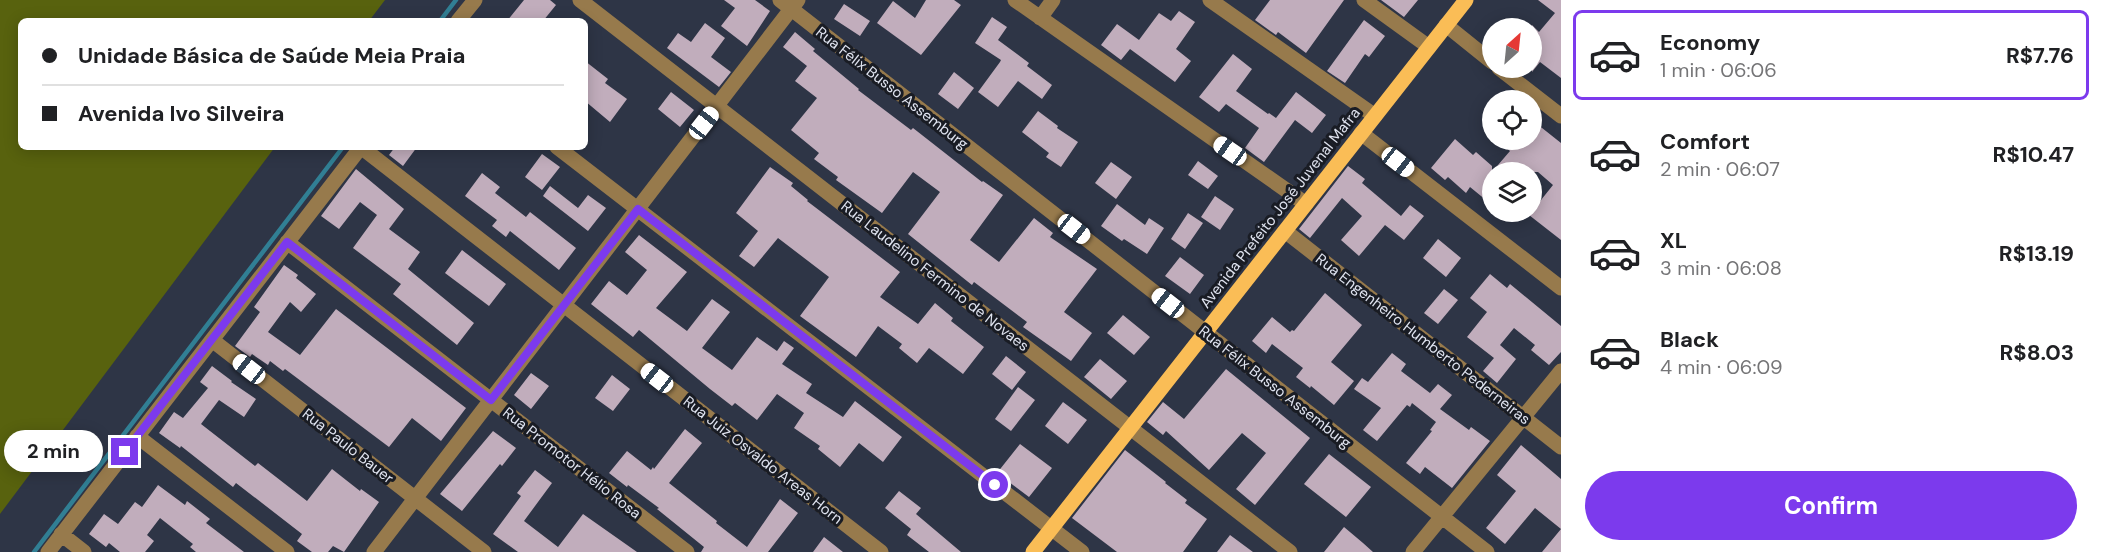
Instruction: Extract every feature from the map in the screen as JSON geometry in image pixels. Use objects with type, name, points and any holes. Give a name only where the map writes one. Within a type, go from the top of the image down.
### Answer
[{"type":"main road","name":"Avenida Prefeito José Juvenal Mafra","points":[[1033,552],[1466,0]]},
{"type":"street","points":[[460,18],[475,0]]},
{"type":"street","name":"Rua Laudelino Fermino de Novaes","points":[[580,0],[1290,552]]},
{"type":"street","points":[[1015,0],[1306,204]]},
{"type":"street","points":[[1040,18],[1053,0]]},
{"type":"street","points":[[1210,0],[1375,116]]},
{"type":"street","points":[[1364,0],[1429,47]]},
{"type":"street","points":[[374,552],[717,106],[790,3]]},
{"type":"street","name":"Rua Félix Busso Assemburg","points":[[790,3],[1487,552]]},
{"type":"street","points":[[1446,25],[1482,54]]},
{"type":"street","points":[[1512,78],[1561,116]]},
{"type":"street","points":[[1361,133],[1561,288]]},
{"type":"street","points":[[48,552],[359,150]]},
{"type":"street","name":"Rua Juiz Osvaldo Areas Horn","points":[[365,150],[880,552]]},
{"type":"street","points":[[561,150],[1082,552]]},
{"type":"street","name":"Rua Engenheiro Humberto Pederneiras","points":[[1285,231],[1561,447]]},
{"type":"street","name":"Rua Promotor Hélio Rosa","points":[[287,242],[687,552]]},
{"type":"street","name":"Rua Paulo Bauer","points":[[212,340],[484,552]]},
{"type":"street","points":[[1413,552],[1561,371]]},
{"type":"street","points":[[137,436],[287,552]]},
{"type":"street","points":[[61,534],[84,552]]},
{"type":"green space","points":[[0,0],[385,0],[371,18],[18,18],[18,150],[273,150],[0,514]]},
{"type":"building","points":[[524,0],[550,0],[556,5],[545,18],[509,18]]},
{"type":"building","points":[[724,0],[755,0],[770,11],[747,46],[721,26],[735,8]]},
{"type":"building","points":[[926,0],[954,0],[961,5],[921,55],[877,23],[893,1],[915,18]]},
{"type":"building","points":[[1270,0],[1344,0],[1306,53],[1278,32],[1276,35],[1255,20]]},
{"type":"building","points":[[1381,0],[1418,0],[1404,17]]},
{"type":"building","points":[[1538,0],[1561,0],[1561,78],[1542,64],[1542,28],[1555,13]]},
{"type":"building","points":[[844,4],[870,21],[860,36],[834,19]]},
{"type":"building","points":[[1179,11],[1195,22],[1176,49],[1191,61],[1175,82],[1130,49],[1121,60],[1101,45],[1117,24],[1139,40],[1159,13],[1171,21]]},
{"type":"building","points":[[992,17],[1007,27],[998,40],[1029,63],[1027,66],[1052,85],[1042,99],[1018,81],[998,107],[978,92],[1001,60],[975,43]]},
{"type":"building","points":[[1364,20],[1385,36],[1369,57],[1365,54],[1345,83],[1327,71]]},
{"type":"building","points":[[705,23],[725,38],[711,57],[731,72],[719,87],[667,48],[678,33],[691,42]]},
{"type":"building","points":[[795,32],[858,90],[1003,195],[970,240],[999,262],[1034,218],[1053,233],[1050,237],[1097,269],[1064,312],[1092,333],[1071,361],[1023,327],[1027,322],[974,282],[972,285],[908,234],[940,192],[913,172],[882,213],[836,180],[838,177],[814,159],[819,153],[791,130],[817,98],[795,81],[807,66],[783,47]]},
{"type":"building","points":[[1233,54],[1252,69],[1236,91],[1268,114],[1276,118],[1296,92],[1326,115],[1312,133],[1295,120],[1264,162],[1245,148],[1259,128],[1226,104],[1219,112],[1199,97]]},
{"type":"building","points":[[588,63],[608,79],[605,83],[627,99],[610,122],[588,104]]},
{"type":"building","points":[[954,72],[974,88],[958,109],[938,94]]},
{"type":"building","points":[[671,92],[694,110],[680,127],[658,109]]},
{"type":"building","points":[[1038,111],[1078,142],[1061,167],[1046,157],[1049,153],[1022,132]]},
{"type":"building","points":[[1542,128],[1561,143],[1561,240],[1538,222],[1542,222],[1542,199],[1553,185],[1542,175],[1542,162],[1501,162],[1509,150],[1542,150]]},
{"type":"building","points":[[1455,139],[1473,155],[1476,152],[1487,162],[1482,162],[1482,197],[1470,187],[1466,193],[1448,177],[1445,180],[1431,168]]},
{"type":"building","points":[[393,150],[415,150],[403,166],[389,155]]},
{"type":"building","points":[[542,154],[560,167],[542,190],[525,177]]},
{"type":"building","points":[[1198,161],[1218,176],[1208,189],[1188,175]]},
{"type":"building","points":[[1111,162],[1132,177],[1116,199],[1095,183]]},
{"type":"building","points":[[1348,166],[1365,179],[1362,183],[1401,216],[1410,205],[1424,216],[1404,240],[1385,225],[1359,256],[1341,240],[1362,216],[1342,198],[1310,238],[1299,229]]},
{"type":"building","points":[[770,167],[793,183],[791,186],[807,201],[900,272],[880,297],[918,324],[935,303],[953,318],[951,321],[984,347],[963,374],[929,348],[917,363],[899,348],[902,344],[878,326],[856,357],[800,316],[829,277],[778,238],[754,267],[739,256],[758,231],[736,213]]},
{"type":"building","points":[[356,169],[404,209],[389,229],[420,252],[408,269],[474,323],[457,345],[393,294],[401,284],[353,248],[377,215],[360,202],[339,229],[321,216]]},
{"type":"building","points":[[482,173],[500,187],[495,193],[526,217],[530,212],[576,248],[559,270],[510,231],[506,237],[492,226],[497,220],[465,196]]},
{"type":"building","points":[[550,186],[578,208],[588,195],[606,208],[588,231],[543,196]]},
{"type":"building","points":[[1215,196],[1234,209],[1220,230],[1201,217]]},
{"type":"building","points":[[1117,204],[1145,225],[1149,218],[1164,228],[1147,254],[1124,239],[1122,241],[1101,226]]},
{"type":"building","points":[[1188,213],[1203,223],[1185,249],[1171,239]]},
{"type":"building","points":[[639,235],[687,272],[656,308],[687,331],[712,299],[730,312],[702,348],[732,370],[757,337],[777,351],[784,341],[794,348],[782,364],[812,384],[806,393],[843,417],[855,401],[902,437],[883,462],[859,443],[840,467],[818,449],[820,446],[794,428],[804,413],[777,394],[757,420],[735,403],[732,406],[639,330],[633,337],[591,304],[609,281],[627,295],[647,270],[625,252]]},
{"type":"building","points":[[1438,239],[1461,258],[1446,277],[1423,258]]},
{"type":"building","points":[[462,250],[506,284],[489,306],[445,273]]},
{"type":"building","points":[[1180,257],[1204,275],[1190,294],[1165,276]]},
{"type":"building","points":[[284,265],[298,275],[296,278],[316,294],[301,312],[290,302],[268,332],[300,355],[336,309],[466,408],[441,441],[412,418],[389,447],[285,369],[283,371],[270,361],[268,365],[252,354],[250,357],[235,346],[260,312],[254,307]]},
{"type":"building","points":[[1490,274],[1507,288],[1510,284],[1561,326],[1561,352],[1549,365],[1531,350],[1535,345],[1514,328],[1500,345],[1516,359],[1497,383],[1483,371],[1494,358],[1467,337],[1487,312],[1470,298]]},
{"type":"building","points":[[1444,289],[1458,300],[1438,324],[1424,313]]},
{"type":"building","points":[[1325,293],[1362,325],[1331,362],[1354,381],[1334,405],[1296,377],[1303,368],[1272,344],[1266,353],[1252,341],[1272,317],[1290,332],[1294,331]]},
{"type":"building","points":[[1123,315],[1150,337],[1134,355],[1107,333]]},
{"type":"building","points":[[1392,353],[1406,364],[1401,371],[1430,393],[1438,384],[1452,395],[1440,409],[1469,430],[1471,427],[1490,441],[1452,488],[1425,467],[1420,474],[1406,463],[1432,431],[1430,430],[1436,422],[1412,403],[1410,407],[1407,405],[1377,441],[1363,430],[1381,408],[1354,389],[1362,378],[1368,382]]},
{"type":"building","points":[[1006,356],[1026,372],[1012,390],[992,374]]},
{"type":"building","points":[[1100,359],[1127,381],[1111,399],[1084,377]]},
{"type":"building","points":[[212,366],[256,399],[244,417],[219,400],[201,424],[255,466],[258,463],[307,501],[332,469],[360,491],[361,489],[379,502],[344,552],[333,546],[328,552],[312,552],[297,541],[302,534],[236,483],[233,487],[181,446],[180,448],[159,433],[174,412],[183,418],[208,388],[200,382]]},
{"type":"building","points":[[1226,369],[1310,438],[1255,505],[1236,489],[1266,453],[1242,433],[1209,470],[1166,431],[1163,435],[1147,422],[1163,402],[1184,419]]},
{"type":"building","points":[[531,373],[549,386],[531,409],[514,395]]},
{"type":"building","points":[[612,375],[630,389],[613,411],[595,398]]},
{"type":"building","points":[[1018,387],[1035,400],[1011,431],[995,419]]},
{"type":"building","points":[[1063,402],[1087,420],[1068,444],[1045,426]]},
{"type":"building","points":[[685,429],[702,443],[669,483],[747,547],[780,499],[798,513],[768,552],[701,552],[704,547],[657,509],[659,508],[609,473],[627,451],[651,470],[653,467],[654,469]]},
{"type":"building","points":[[493,431],[516,448],[462,511],[440,494]]},
{"type":"building","points":[[1020,444],[1052,468],[1029,497],[997,473]]},
{"type":"building","points":[[1521,445],[1561,479],[1561,529],[1535,508],[1505,544],[1486,528],[1516,491],[1497,475]]},
{"type":"building","points":[[1125,450],[1187,500],[1185,503],[1207,519],[1183,552],[1117,552],[1072,518]]},
{"type":"building","points":[[1329,454],[1371,487],[1346,517],[1304,484]]},
{"type":"building","points":[[535,470],[552,483],[524,521],[558,547],[583,514],[637,552],[518,552],[493,534],[521,496],[517,493]]},
{"type":"building","points":[[158,485],[185,505],[187,501],[210,519],[206,523],[244,552],[196,552],[190,547],[193,544],[160,518],[147,535],[154,541],[145,552],[120,552],[109,543],[106,547],[89,534],[104,514],[118,524],[135,502],[142,507]]},
{"type":"building","points":[[899,491],[921,508],[916,514],[961,552],[929,552],[907,535],[911,529],[885,508]]},
{"type":"building","points":[[1344,527],[1363,543],[1373,552],[1324,552]]},
{"type":"building","points":[[1561,529],[1561,552],[1542,552]]},
{"type":"building","points":[[1230,535],[1253,552],[1217,552]]},
{"type":"building","points":[[824,537],[843,552],[813,552]]},
{"type":"waterway","points":[[442,18],[456,0]]},
{"type":"waterway","points":[[34,552],[341,150]]},
{"type":"route","points":[[125,452],[287,242],[491,400],[638,209],[995,485]]}]
